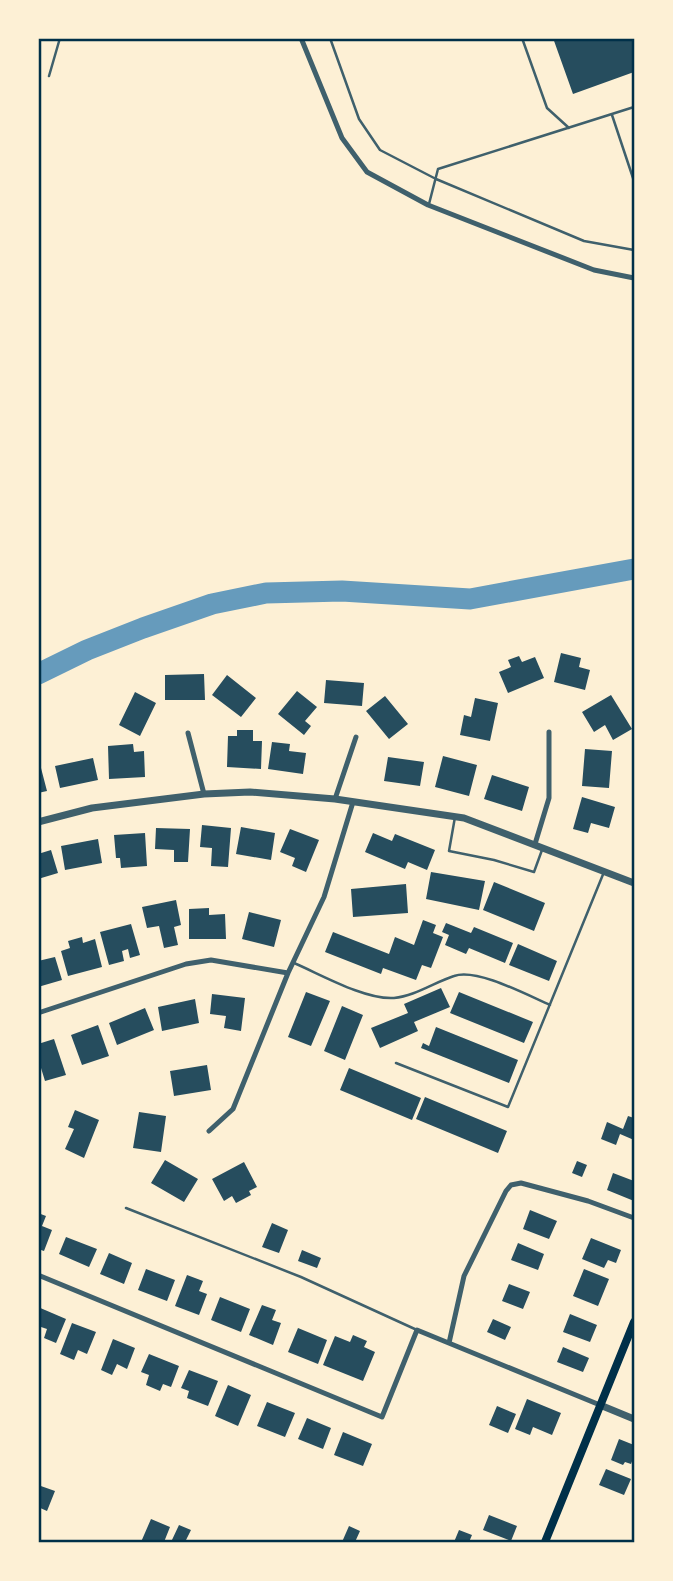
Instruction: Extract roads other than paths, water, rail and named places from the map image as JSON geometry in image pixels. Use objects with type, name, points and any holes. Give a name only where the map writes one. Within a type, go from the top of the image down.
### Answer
[{"type":"main road","points":[[544,1542],[635,1322]]},
{"type":"street","points":[[300,38],[342,138],[367,172],[428,205],[594,270],[635,278]]},
{"type":"street","points":[[539,845],[549,799],[549,732]]},
{"type":"street","points":[[188,733],[204,794]]},
{"type":"street","points":[[335,799],[356,737]]},
{"type":"street","points":[[38,822],[92,808],[204,794],[250,792],[335,799],[455,817],[539,845],[635,883]]},
{"type":"street","points":[[209,1131],[233,1108],[288,973],[324,897],[354,802]]},
{"type":"street","points":[[38,1013],[186,964],[211,960],[288,973]]},
{"type":"street","points":[[449,1343],[464,1276],[511,1185],[521,1183],[588,1201],[635,1218]]},
{"type":"street","points":[[38,1275],[382,1417],[417,1330],[635,1419]]},
{"type":"lane","points":[[49,76],[60,38]]},
{"type":"lane","points":[[330,38],[359,118],[380,150],[436,179],[584,241],[635,250]]},
{"type":"lane","points":[[522,38],[547,108],[569,128]]},
{"type":"lane","points":[[428,205],[438,169],[635,107]]},
{"type":"lane","points":[[611,114],[635,181]]},
{"type":"lane","points":[[455,817],[449,851],[494,859],[534,872],[539,845]]},
{"type":"lane","points":[[396,1063],[508,1107],[604,871]]},
{"type":"lane","points":[[293,963],[365,993],[387,998],[403,996],[463,973],[475,975],[550,1005]]},
{"type":"lane","points":[[126,1208],[301,1277],[417,1330]]},
{"type":"waterway","points":[[38,674],[87,650],[143,628],[212,604],[266,593],[342,591],[470,599],[634,569]]}]
